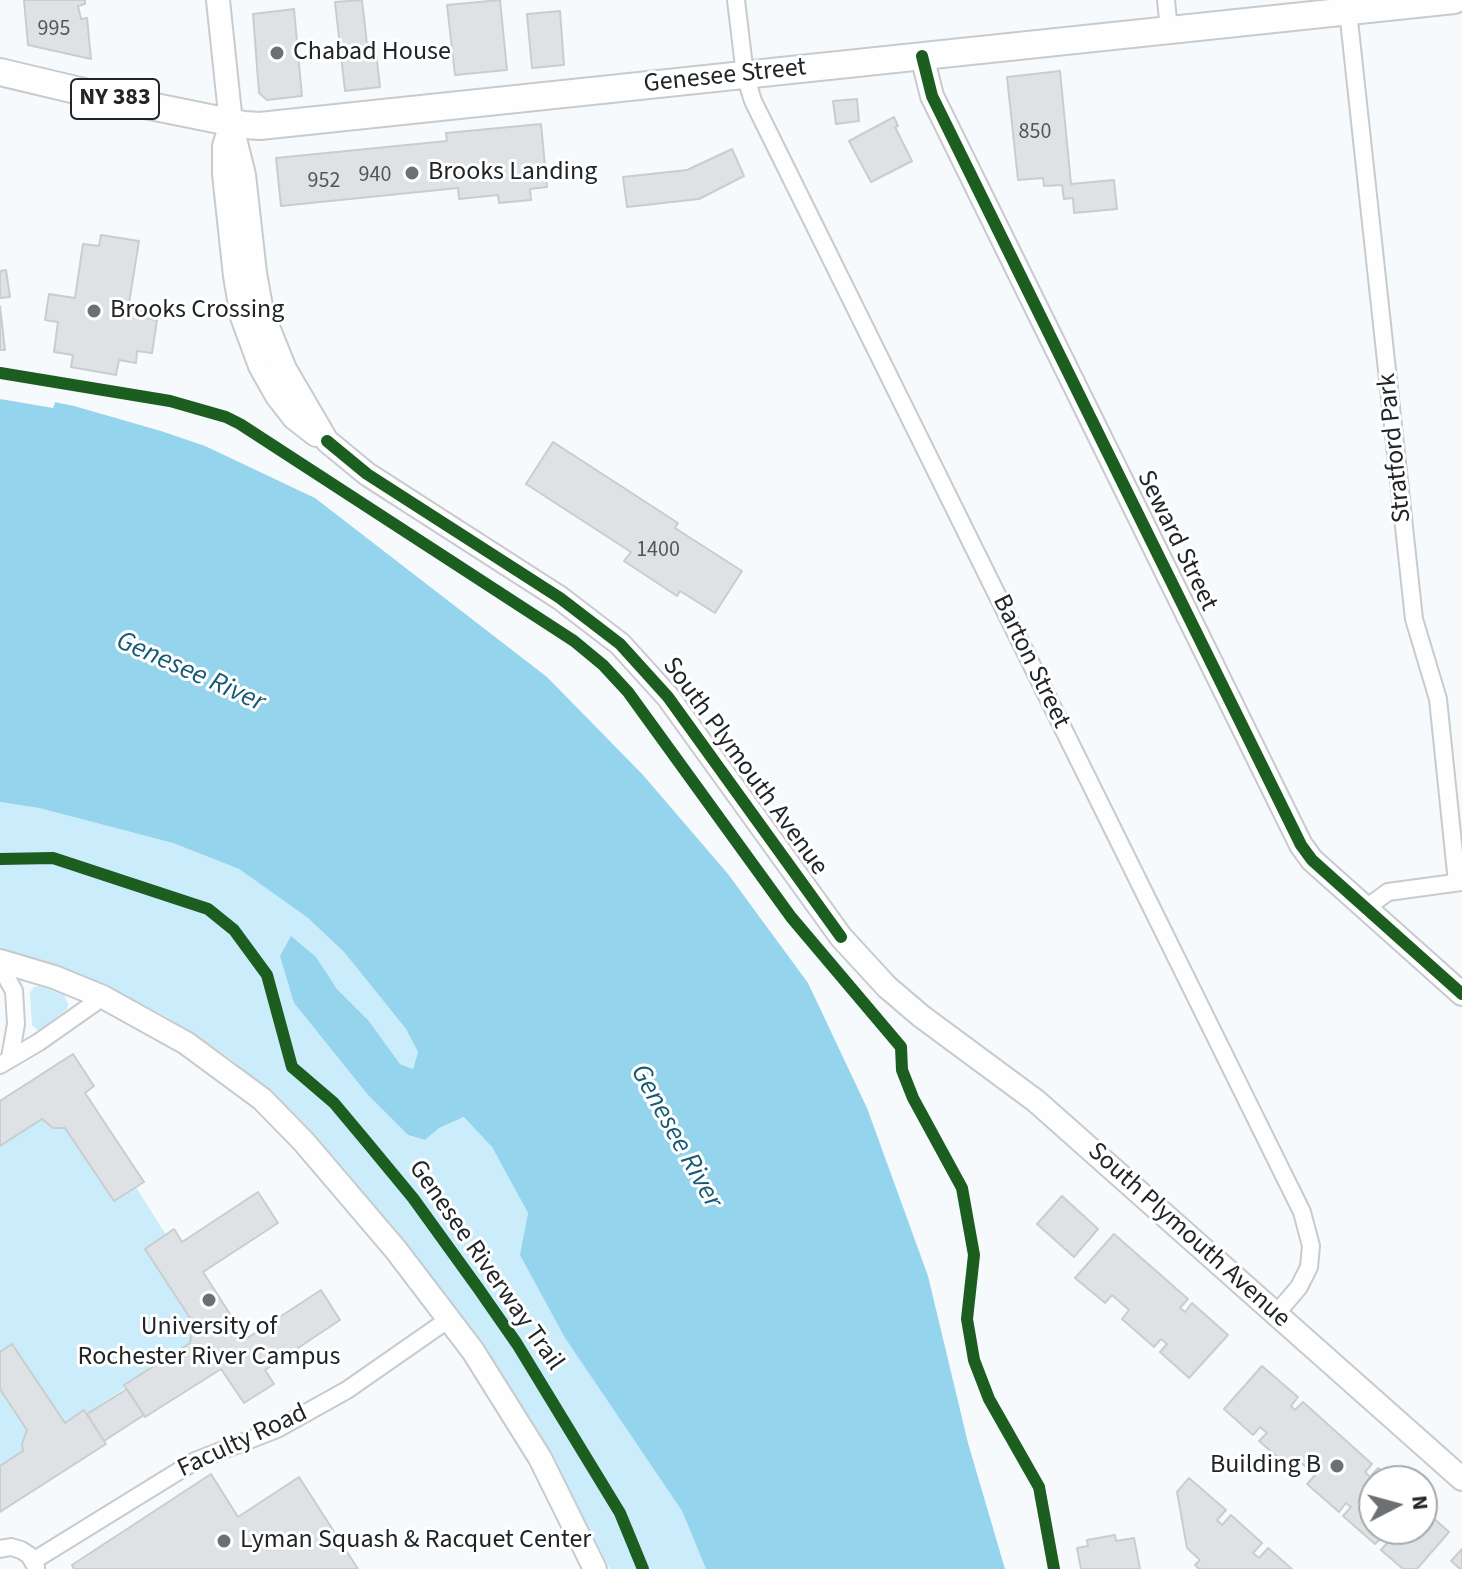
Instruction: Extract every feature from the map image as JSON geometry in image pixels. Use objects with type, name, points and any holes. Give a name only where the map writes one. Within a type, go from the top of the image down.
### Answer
[{"type":"main road","name":"South Plymouth Avenue","points":[[218,0],[231,123],[244,175],[262,312],[285,369],[327,441],[367,474],[560,598],[620,644],[668,697],[824,913],[887,987],[1036,1101],[1462,1479]]},
{"type":"main road","name":"Genesee Street","points":[[0,72],[231,123],[260,126],[1454,0]]},
{"type":"main road","name":"Seward Street","points":[[922,56],[933,99],[1301,845],[1312,860],[1462,994]]},
{"type":"main road","points":[[0,963],[54,977],[103,997],[186,1043],[262,1099],[343,1187],[473,1351],[533,1446],[595,1569]]},
{"type":"street","name":"Barton Street","points":[[736,0],[745,75],[753,101],[1302,1212],[1311,1246],[1309,1267],[1299,1287],[1276,1314]]},
{"type":"street","points":[[1166,0],[1169,30]]},
{"type":"street","name":"Stratford Park","points":[[1348,11],[1414,619],[1438,699],[1460,882]]},
{"type":"street","points":[[1366,908],[1388,892],[1460,882]]},
{"type":"street","points":[[0,963],[14,991],[16,1024],[5,1062]]},
{"type":"street","points":[[5,1062],[103,997]]},
{"type":"street","name":"Faculty Road","points":[[0,1549],[11,1547],[21,1550],[35,1565],[195,1461],[277,1429],[347,1390],[449,1319]]},
{"type":"shaded area","points":[[0,802],[39,808],[173,843],[239,869],[308,918],[344,952],[406,1029],[418,1052],[413,1069],[400,1064],[369,1021],[337,989],[316,957],[294,1003],[368,1095],[408,1135],[425,1140],[439,1128],[465,1117],[492,1147],[528,1213],[521,1255],[565,1338],[682,1511],[706,1569],[610,1569],[558,1468],[500,1371],[439,1287],[345,1170],[276,1097],[228,1057],[167,1017],[104,985],[45,961],[0,949]]},
{"type":"shaded area","points":[[39,986],[64,995],[68,1004],[67,1009],[39,1031],[32,1025],[30,993]]},
{"type":"shaded area","points":[[42,1119],[53,1128],[65,1128],[113,1201],[136,1187],[166,1235],[145,1250],[196,1327],[190,1336],[190,1343],[87,1414],[84,1411],[65,1423],[13,1345],[0,1352],[0,1146]]},
{"type":"shaded area","points":[[0,1389],[27,1430],[23,1451],[0,1466]]},
{"type":"water","name":"Genesee River","points":[[0,391],[74,406],[161,431],[205,446],[315,498],[547,677],[643,775],[728,874],[808,983],[867,1108],[928,1276],[968,1443],[1005,1569],[706,1569],[682,1511],[565,1338],[520,1255],[528,1213],[492,1147],[464,1117],[439,1128],[425,1140],[408,1135],[368,1095],[294,1003],[280,956],[291,936],[316,957],[337,989],[369,1021],[400,1064],[413,1069],[418,1052],[406,1029],[344,952],[308,918],[239,869],[173,843],[39,808],[0,802]]},
{"type":"pier","points":[[0,387],[56,400],[53,408],[0,399]]},
{"type":"building","points":[[24,0],[85,0],[85,4],[78,6],[81,19],[87,18],[91,59],[28,45]]},
{"type":"building","points":[[362,0],[367,44],[375,43],[380,87],[345,91],[335,2]]},
{"type":"building","points":[[500,0],[507,70],[455,75],[447,5]]},
{"type":"building","name":"Chabad House","points":[[294,9],[302,96],[267,100],[259,93],[253,14]]},
{"type":"building","points":[[560,11],[564,65],[532,68],[527,14]]},
{"type":"building","points":[[1060,71],[1071,184],[1114,180],[1117,209],[1074,213],[1073,198],[1064,199],[1062,185],[1044,186],[1043,178],[1018,180],[1007,77]]},
{"type":"building","points":[[857,99],[859,121],[836,124],[833,101]]},
{"type":"building","points":[[894,117],[898,126],[895,127],[912,161],[871,182],[849,141]]},
{"type":"building","name":"Brooks Landing","points":[[541,124],[547,187],[530,189],[531,200],[499,203],[498,195],[459,199],[458,188],[281,206],[276,158],[447,141],[446,133]]},
{"type":"building","points":[[732,149],[744,176],[699,199],[627,207],[623,177],[687,170]]},
{"type":"building","name":"Brooks Crossing","points":[[101,235],[139,241],[129,303],[142,305],[140,317],[157,320],[152,353],[137,351],[136,363],[119,360],[116,375],[71,367],[73,355],[54,352],[58,322],[45,320],[49,294],[75,298],[83,244],[99,246]]},
{"type":"building","points":[[6,270],[10,297],[0,298],[0,271]]},
{"type":"building","points":[[0,306],[5,350],[0,350]]},
{"type":"building","points":[[553,442],[678,523],[675,528],[742,571],[715,613],[680,591],[677,596],[624,561],[631,552],[526,484]]},
{"type":"building","points":[[73,1054],[94,1086],[85,1093],[144,1182],[114,1201],[65,1128],[53,1128],[42,1119],[0,1146],[0,1101]]},
{"type":"building","points":[[258,1192],[278,1223],[203,1272],[246,1339],[321,1290],[340,1320],[265,1370],[274,1384],[244,1403],[221,1369],[145,1417],[124,1385],[190,1343],[192,1330],[196,1327],[145,1249],[174,1229],[182,1242]]},
{"type":"building","points":[[1062,1196],[1098,1229],[1074,1257],[1037,1224]]},
{"type":"building","points":[[1114,1234],[1188,1299],[1180,1308],[1185,1312],[1192,1303],[1228,1335],[1189,1378],[1160,1352],[1167,1344],[1161,1339],[1154,1347],[1122,1319],[1129,1310],[1112,1295],[1105,1303],[1075,1278]]},
{"type":"building","points":[[12,1344],[65,1423],[84,1410],[106,1444],[0,1512],[0,1466],[23,1451],[27,1430],[0,1389],[0,1352]]},
{"type":"building","name":"Building B","points":[[1262,1366],[1298,1397],[1291,1406],[1295,1410],[1303,1402],[1372,1464],[1358,1465],[1358,1529],[1343,1516],[1351,1507],[1346,1503],[1339,1512],[1307,1484],[1315,1475],[1298,1460],[1291,1469],[1259,1441],[1267,1433],[1260,1427],[1253,1435],[1224,1409]]},
{"type":"building","points":[[127,1389],[144,1415],[104,1441],[87,1414]]},
{"type":"building","name":"Lyman Squash & Racquet Center","points":[[211,1474],[238,1517],[299,1477],[358,1569],[74,1569],[72,1565]]},
{"type":"building","points":[[1189,1478],[1226,1510],[1217,1520],[1222,1525],[1231,1515],[1262,1543],[1253,1553],[1259,1558],[1268,1548],[1292,1569],[1199,1569],[1195,1565],[1200,1560],[1187,1548],[1177,1492]]},
{"type":"building","name":"Building B","points":[[1438,1522],[1449,1532],[1438,1545]]},
{"type":"building","points":[[1115,1535],[1116,1541],[1134,1538],[1140,1569],[1081,1569],[1077,1548],[1088,1546],[1087,1540]]},
{"type":"building","name":"Building B","points":[[1385,1545],[1438,1545],[1417,1569],[1403,1569],[1381,1550]]},
{"type":"building","points":[[1462,1549],[1462,1569],[1460,1569],[1451,1561]]},
{"type":"cycle path","points":[[922,56],[932,96],[1301,845],[1312,860],[1462,994]]},
{"type":"cycle path","points":[[0,373],[170,401],[240,424],[574,641],[603,665],[628,692],[791,917],[901,1047],[902,1070],[913,1098],[962,1188],[974,1255],[967,1319],[974,1360],[989,1399],[1039,1487],[1054,1569]]},
{"type":"cycle path","points":[[327,441],[367,474],[560,598],[620,644],[668,697],[841,937]]},
{"type":"cycle path","name":"Genesee Riverway Trail","points":[[0,859],[53,858],[208,909],[234,930],[267,975],[292,1067],[334,1103],[413,1198],[478,1288],[517,1344],[620,1513],[643,1569]]},
{"type":"place","name":"Chabad House","points":[[277,53]]},
{"type":"place","name":"Brooks Landing","points":[[412,173]]},
{"type":"place","name":"Brooks Crossing","points":[[94,311]]},
{"type":"place","name":"University of Rochester River Campus","points":[[209,1300]]},
{"type":"place","name":"Building B","points":[[1337,1466]]},
{"type":"place","name":"Lyman Squash & Racquet Center","points":[[224,1541]]}]
